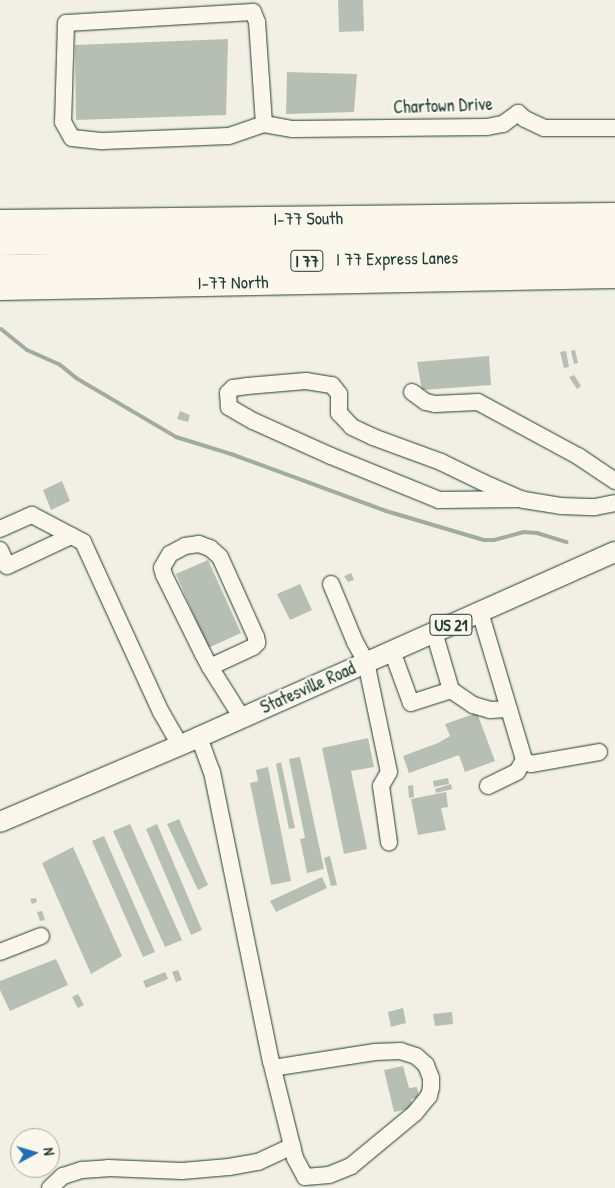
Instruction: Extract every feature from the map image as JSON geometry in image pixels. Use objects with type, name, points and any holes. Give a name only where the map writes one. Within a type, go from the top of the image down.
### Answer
[{"type":"highway","name":"I-77 South","points":[[0,222],[615,215]]},
{"type":"highway","points":[[416,238],[580,216]]},
{"type":"highway","name":"I 77 Express Lanes","points":[[0,243],[615,236]]},
{"type":"highway","name":"I 77 Express Lanes","points":[[0,267],[615,255]]},
{"type":"highway","name":"I-77 North","points":[[0,288],[615,276]]},
{"type":"main road","name":"Statesville Road","points":[[0,822],[199,737],[615,552]]},
{"type":"street","points":[[253,12],[257,22],[264,124],[229,136],[103,140],[72,138],[63,122],[66,23],[253,12]]},
{"type":"street","name":"Chartown Drive","points":[[264,124],[293,129],[487,127],[503,124],[518,113],[534,125],[544,128],[615,128]]},
{"type":"street","points":[[521,499],[441,462],[352,427],[339,413],[338,394],[332,385],[306,381],[233,388],[228,394],[228,407],[253,421],[331,456],[439,500],[521,499],[562,506],[595,507],[615,504]]},
{"type":"street","points":[[412,392],[426,402],[435,404],[478,402],[578,456],[615,481]]},
{"type":"street","points":[[0,529],[32,515],[83,542],[161,712],[180,745]]},
{"type":"street","points":[[0,550],[7,566],[71,536]]},
{"type":"street","points":[[210,667],[253,647],[256,643],[256,637],[220,556],[210,548],[199,544],[185,546],[170,554],[162,568],[164,575],[210,667],[242,718]]},
{"type":"street","points":[[331,584],[355,642],[366,662],[389,772],[381,786],[389,842]]},
{"type":"street","points":[[480,612],[524,760],[531,764],[599,752]]},
{"type":"street","points":[[434,632],[451,690],[473,705],[490,710],[508,709]]},
{"type":"street","points":[[392,651],[412,703],[451,690]]},
{"type":"street","points":[[199,737],[212,772],[273,1068],[295,1158],[305,1177],[341,1172],[363,1157],[415,1113],[429,1096],[431,1078],[421,1060],[401,1051],[375,1052],[273,1068]]},
{"type":"street","points":[[488,786],[518,772],[524,760]]},
{"type":"street","points":[[0,952],[41,936]]},
{"type":"street","points":[[50,1188],[63,1176],[82,1170],[108,1168],[182,1172],[229,1167],[258,1162],[292,1146]]},
{"type":"building","points":[[338,0],[363,0],[364,31],[339,32]]},
{"type":"building","points":[[228,39],[226,115],[76,120],[75,45]]},
{"type":"building","points":[[287,72],[357,74],[354,112],[286,114]]},
{"type":"building","points":[[575,350],[578,363],[574,364],[571,351]]},
{"type":"building","points":[[566,351],[569,367],[564,368],[560,352]]},
{"type":"building","points":[[489,356],[491,385],[422,390],[417,362]]},
{"type":"building","points":[[574,375],[581,386],[577,389],[569,377]]},
{"type":"building","points":[[180,411],[190,415],[188,422],[177,419]]},
{"type":"building","points":[[62,481],[70,501],[51,510],[43,490]]},
{"type":"building","points":[[208,560],[241,633],[208,648],[176,574]]},
{"type":"building","points":[[351,573],[354,580],[348,582],[344,576]]},
{"type":"building","points":[[300,584],[312,610],[290,620],[277,594]]},
{"type":"building","points":[[477,713],[495,761],[465,772],[459,755],[409,773],[403,756],[438,743],[450,736],[445,724]]},
{"type":"building","points":[[368,738],[374,767],[351,771],[367,849],[344,854],[322,748]]},
{"type":"building","points":[[300,757],[324,869],[307,873],[300,839],[305,838],[289,759]]},
{"type":"building","points":[[281,762],[295,828],[289,829],[276,764]]},
{"type":"building","points":[[268,767],[291,881],[271,885],[250,783],[258,781],[256,770]]},
{"type":"building","points":[[448,778],[449,784],[434,787],[433,781]]},
{"type":"building","points":[[451,784],[452,789],[436,793],[435,789]]},
{"type":"building","points":[[413,785],[414,797],[409,798],[408,786]]},
{"type":"building","points":[[446,792],[448,807],[441,808],[446,830],[418,835],[411,799]]},
{"type":"building","points":[[179,819],[208,885],[198,890],[167,824]]},
{"type":"building","points":[[130,824],[182,940],[165,947],[113,831]]},
{"type":"building","points":[[157,824],[202,930],[191,935],[146,829]]},
{"type":"building","points":[[104,836],[155,952],[143,957],[92,841]]},
{"type":"building","points":[[73,847],[122,956],[91,974],[42,863]]},
{"type":"building","points":[[330,856],[337,885],[331,886],[324,858]]},
{"type":"building","points":[[322,877],[327,888],[276,912],[270,901]]},
{"type":"building","points":[[36,898],[37,902],[32,904],[30,899]]},
{"type":"building","points":[[42,911],[45,920],[40,921],[37,912]]},
{"type":"building","points":[[56,959],[68,985],[10,1011],[0,990],[0,981]]},
{"type":"building","points":[[178,970],[182,980],[176,982],[172,972]]},
{"type":"building","points":[[165,972],[168,979],[146,988],[143,981]]},
{"type":"building","points":[[78,994],[84,1005],[78,1008],[72,997]]},
{"type":"building","points":[[403,1008],[406,1023],[391,1027],[388,1012]]},
{"type":"building","points":[[452,1012],[453,1024],[435,1026],[433,1014]]},
{"type":"building","points":[[403,1066],[409,1088],[417,1087],[419,1098],[411,1099],[413,1108],[394,1112],[384,1070]]},
{"type":"waterway","points":[[1,329],[27,350],[59,364],[76,378],[176,437],[231,454],[386,511],[484,540],[494,540],[523,532],[537,533],[567,542]]}]
